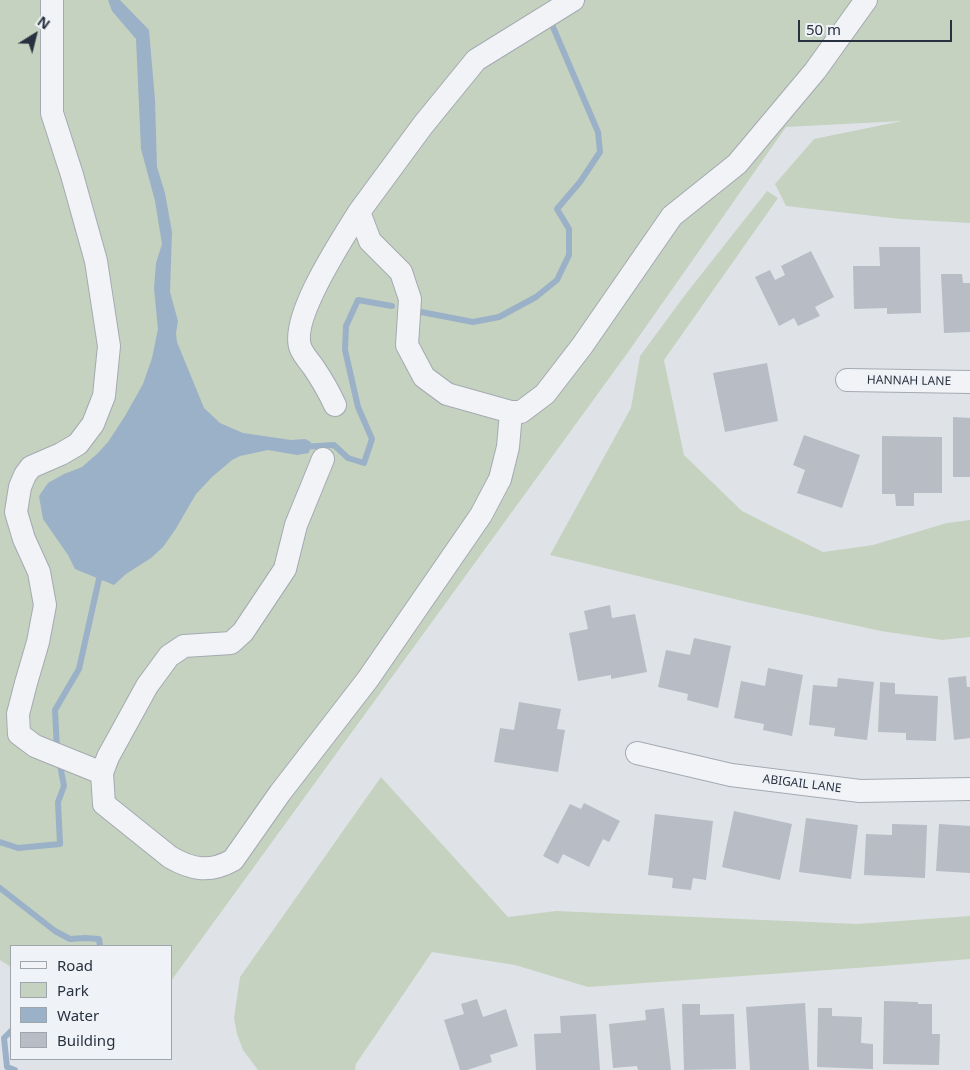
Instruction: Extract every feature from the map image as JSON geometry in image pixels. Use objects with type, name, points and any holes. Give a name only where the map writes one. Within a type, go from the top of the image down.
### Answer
[{"type":"street","points":[[52,0],[52,113],[72,175],[96,261],[109,346],[104,396],[93,424],[78,444],[61,454],[31,467],[20,487],[16,512],[24,539],[39,572],[45,605],[38,642],[18,714],[18,738],[95,770]]},
{"type":"street","points":[[358,212],[370,241],[401,272],[410,299],[407,345],[424,377],[447,394],[511,412],[520,412],[544,394],[582,346],[672,216],[737,164],[815,71],[866,0]]},
{"type":"street","points":[[335,405],[300,347],[300,328],[309,300],[330,259],[358,212],[423,125],[476,60],[569,2]]},
{"type":"street","name":"HANNAH LANE","points":[[848,380],[970,382]]},
{"type":"street","points":[[95,770],[104,804],[170,857],[181,864],[203,869],[224,865],[233,860],[280,793],[368,679],[482,515],[500,479],[508,447],[511,412]]},
{"type":"street","points":[[95,770],[108,757],[147,686],[169,656],[184,646],[231,643],[243,632],[285,569],[296,524],[323,459]]},
{"type":"street","name":"ABIGAIL LANE","points":[[638,753],[731,775],[860,791],[970,789]]},
{"type":"green space","points":[[0,0],[970,0],[970,223],[900,219],[786,206],[775,184],[814,139],[902,121],[786,127],[626,355],[172,980],[172,945],[10,945],[10,966],[0,960]]},
{"type":"green space","points":[[767,191],[778,198],[664,360],[684,455],[742,511],[823,552],[873,545],[947,523],[970,520],[970,637],[942,640],[881,631],[751,603],[550,555],[631,408],[640,356],[685,295]]},
{"type":"green space","points":[[381,777],[508,917],[556,911],[857,924],[970,916],[970,959],[588,987],[515,965],[432,952],[356,1064],[355,1070],[258,1070],[243,1050],[237,1034],[234,1018],[240,977]]},
{"type":"water","points":[[108,0],[120,0],[149,30],[155,100],[157,167],[165,193],[172,232],[170,292],[178,321],[177,342],[204,408],[220,423],[243,433],[291,440],[305,439],[311,442],[309,453],[297,455],[268,450],[240,456],[232,460],[196,494],[163,547],[114,585],[75,569],[68,555],[43,519],[39,496],[48,483],[82,467],[108,442],[143,384],[152,358],[158,329],[154,288],[156,263],[162,244],[155,201],[141,149],[136,39],[112,11]]},
{"type":"building","points":[[879,247],[920,247],[921,313],[887,314],[887,308],[854,309],[853,266],[880,266]]},
{"type":"building","points":[[811,251],[834,297],[815,307],[820,316],[798,326],[794,318],[779,326],[755,277],[770,270],[775,280],[785,275],[781,266]]},
{"type":"building","points":[[941,274],[962,274],[963,283],[970,283],[970,332],[944,333]]},
{"type":"building","points":[[767,363],[778,421],[725,432],[713,373]]},
{"type":"building","points":[[953,417],[970,418],[970,477],[953,477]]},
{"type":"building","points":[[804,435],[860,455],[842,508],[797,493],[805,470],[793,465]]},
{"type":"building","points":[[882,436],[942,437],[942,493],[914,493],[914,506],[896,506],[895,494],[882,494]]},
{"type":"building","points":[[610,605],[612,618],[635,614],[647,672],[611,679],[611,675],[578,681],[569,633],[588,629],[584,611]]},
{"type":"building","points":[[694,638],[731,646],[718,708],[687,700],[688,694],[658,687],[666,650],[690,655]]},
{"type":"building","points":[[768,668],[803,675],[792,736],[763,730],[764,724],[734,718],[741,681],[765,686]]},
{"type":"building","points":[[966,676],[967,687],[970,687],[970,738],[954,740],[948,678]]},
{"type":"building","points":[[838,678],[874,682],[867,740],[834,736],[835,728],[809,725],[813,685],[837,687]]},
{"type":"building","points":[[880,682],[895,683],[895,694],[938,696],[936,741],[906,740],[906,733],[878,732]]},
{"type":"building","points":[[519,702],[561,709],[557,729],[565,730],[558,772],[494,762],[500,728],[514,730]]},
{"type":"building","points":[[584,803],[620,821],[609,842],[603,839],[589,867],[563,854],[558,864],[543,856],[570,804],[581,809]]},
{"type":"building","points":[[734,811],[792,824],[780,880],[722,867]]},
{"type":"building","points":[[655,814],[713,821],[706,880],[693,878],[691,890],[672,888],[673,878],[648,875]]},
{"type":"building","points":[[806,818],[858,825],[851,879],[799,872]]},
{"type":"building","points":[[892,824],[927,825],[925,878],[864,875],[866,834],[892,835]]},
{"type":"building","points":[[939,824],[970,826],[970,873],[936,871]]},
{"type":"building","points":[[477,999],[483,1017],[506,1009],[518,1046],[490,1055],[492,1062],[467,1070],[460,1070],[444,1020],[464,1014],[461,1004]]},
{"type":"building","points":[[884,1001],[932,1004],[932,1034],[940,1034],[939,1065],[883,1064]]},
{"type":"building","points":[[805,1003],[809,1070],[750,1070],[746,1007]]},
{"type":"building","points":[[682,1004],[700,1004],[700,1015],[734,1014],[736,1069],[684,1070]]},
{"type":"building","points":[[664,1008],[671,1070],[638,1070],[637,1066],[613,1068],[609,1024],[646,1020],[645,1010]]},
{"type":"building","points":[[818,1008],[832,1008],[832,1016],[862,1017],[861,1043],[873,1044],[873,1069],[817,1067]]},
{"type":"building","points":[[596,1014],[600,1070],[536,1070],[534,1034],[561,1033],[560,1016]]},
{"type":"waterway","points":[[416,311],[473,322],[499,317],[536,297],[557,280],[569,255],[569,229],[557,209],[580,182],[600,152],[598,132],[550,20]]},
{"type":"waterway","points":[[302,447],[334,445],[348,458],[364,463],[372,439],[358,407],[345,350],[346,326],[358,300],[392,306]]},
{"type":"waterway","points":[[57,750],[55,710],[79,669],[99,579],[103,572]]},
{"type":"waterway","points":[[0,842],[18,848],[60,844],[58,802],[64,786],[59,760]]},
{"type":"waterway","points":[[0,888],[55,931],[70,939],[99,939],[100,945]]},
{"type":"waterway","points":[[10,1032],[4,1038],[7,1067],[15,1070]]}]
